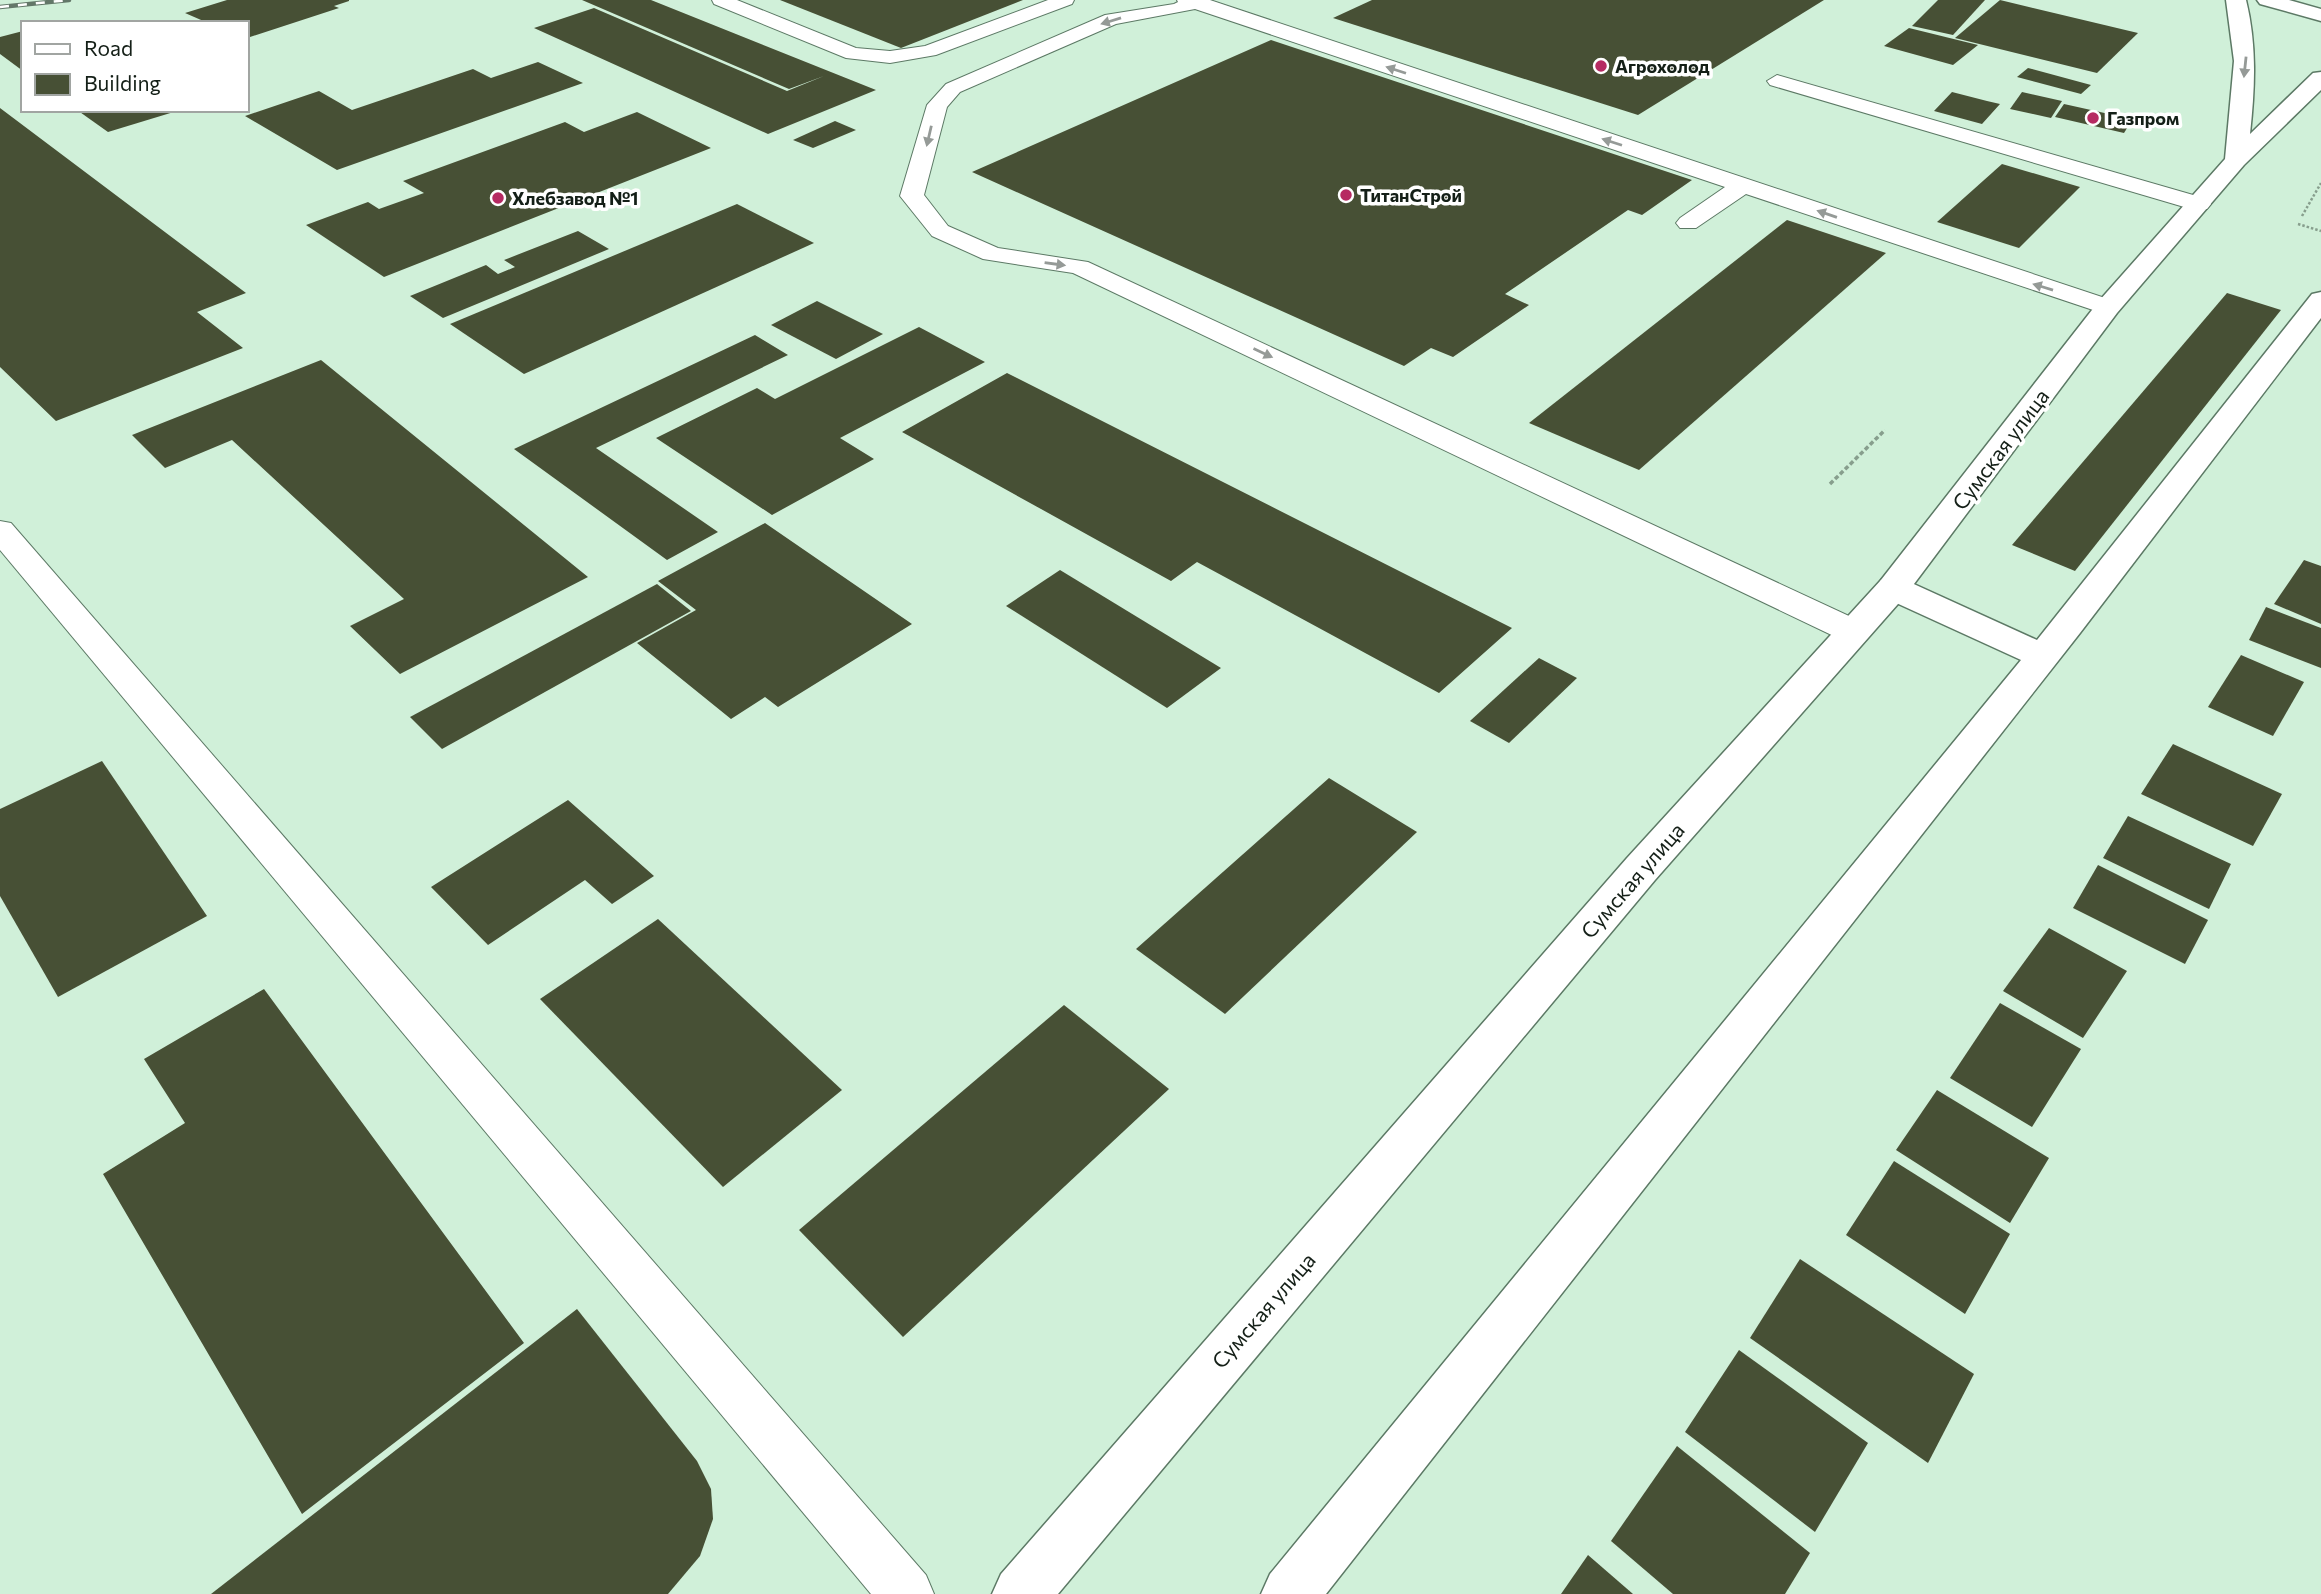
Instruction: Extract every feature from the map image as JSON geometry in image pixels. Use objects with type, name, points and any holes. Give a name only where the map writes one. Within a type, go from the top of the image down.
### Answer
[{"type":"main road","points":[[2236,0],[2244,29],[2247,59],[2236,160]]},
{"type":"main road","points":[[2267,0],[2321,15]]},
{"type":"main road","name":"Сумская улица","points":[[1021,1594],[1641,869],[1893,587],[2108,307],[2236,160],[2321,78]]},
{"type":"main road","points":[[1290,1594],[2043,656],[2321,300]]},
{"type":"main road","points":[[1893,587],[2043,656]]},
{"type":"lane","points":[[720,0],[853,54],[890,57],[929,51],[1065,0]]},
{"type":"lane","points":[[1852,631],[1080,267],[992,254],[940,231],[912,196],[937,105],[953,88],[1112,19],[1195,1],[2108,307]]},
{"type":"lane","points":[[1777,81],[2199,204]]},
{"type":"lane","points":[[1688,223],[1742,186]]},
{"type":"lane","points":[[0,530],[907,1594]]},
{"type":"path","points":[[2302,216],[2321,183]]},
{"type":"path","points":[[2298,224],[2321,231]]},
{"type":"path","points":[[1830,484],[1885,430]]},
{"type":"building","points":[[227,0],[349,0],[334,6],[339,8],[248,38],[248,21],[203,21],[185,13]]},
{"type":"building","points":[[582,0],[651,0],[876,90],[768,134],[534,28],[594,8],[787,91],[824,76],[789,89]]},
{"type":"building","points":[[780,0],[1023,0],[901,48]]},
{"type":"building","name":"Агрохолод","points":[[1372,0],[1824,0],[1638,115],[1333,18]]},
{"type":"building","points":[[1938,0],[1985,0],[1953,35],[1912,26]]},
{"type":"building","points":[[2000,0],[2138,33],[2097,73],[1955,38]]},
{"type":"building","points":[[1909,28],[1978,45],[1953,65],[1884,46]]},
{"type":"building","points":[[21,32],[21,70],[0,54],[0,37]]},
{"type":"building","name":"ТитанСтрой","points":[[1271,40],[1692,180],[1642,215],[1628,210],[1505,294],[1529,305],[1453,357],[1431,348],[1404,366],[972,172]]},
{"type":"building","points":[[538,62],[583,83],[337,170],[245,116],[319,91],[352,110],[473,69],[491,78]]},
{"type":"building","points":[[2028,68],[2091,85],[2081,94],[2017,77]]},
{"type":"building","points":[[1952,92],[2000,104],[1982,124],[1934,111]]},
{"type":"building","name":"Газпром","points":[[2022,92],[2062,101],[2051,118],[2010,109]]},
{"type":"building","name":"Газпром","points":[[2064,104],[2132,120],[2124,133],[2055,117]]},
{"type":"building","points":[[0,108],[246,293],[197,312],[243,348],[56,421],[0,367]]},
{"type":"building","points":[[80,112],[174,112],[108,132]]},
{"type":"building","name":"Хлебзавод №1","points":[[637,112],[711,148],[384,277],[306,225],[368,202],[379,209],[424,193],[403,181],[565,122],[584,132]]},
{"type":"building","points":[[835,121],[856,130],[813,148],[793,140]]},
{"type":"building","points":[[2002,164],[2080,187],[2019,248],[1937,222]]},
{"type":"building","points":[[737,204],[814,243],[524,374],[450,324]]},
{"type":"building","points":[[1787,220],[1886,253],[1639,470],[1529,423]]},
{"type":"building","points":[[578,231],[609,249],[443,318],[410,296],[486,265],[498,274],[515,267],[504,260]]},
{"type":"building","points":[[2227,293],[2281,310],[2075,571],[2012,545]]},
{"type":"building","points":[[817,301],[883,334],[836,359],[771,325]]},
{"type":"building","points":[[919,327],[985,362],[840,438],[874,459],[772,515],[656,438],[757,388],[775,399]]},
{"type":"building","points":[[755,335],[788,355],[596,448],[718,532],[667,560],[514,449]]},
{"type":"building","points":[[321,360],[588,577],[400,674],[350,626],[404,599],[232,440],[165,468],[132,435]]},
{"type":"building","points":[[1007,373],[1512,628],[1439,693],[1197,562],[1171,581],[902,432]]},
{"type":"building","points":[[765,523],[912,624],[778,707],[765,697],[731,719],[637,643],[696,610],[658,581]]},
{"type":"building","points":[[2304,560],[2321,566],[2321,624],[2274,604]]},
{"type":"building","points":[[1060,570],[1221,668],[1167,708],[1006,606]]},
{"type":"building","points":[[657,584],[691,611],[442,749],[410,717]]},
{"type":"building","points":[[2266,607],[2321,628],[2321,668],[2249,640]]},
{"type":"building","points":[[2241,655],[2304,682],[2273,736],[2208,707]]},
{"type":"building","points":[[1539,658],[1577,678],[1509,743],[1470,721]]},
{"type":"building","points":[[2173,744],[2282,794],[2253,846],[2141,794]]},
{"type":"building","points":[[102,761],[207,916],[58,997],[0,896],[0,809]]},
{"type":"building","points":[[1329,778],[1417,832],[1225,1014],[1136,949]]},
{"type":"building","points":[[568,800],[654,876],[612,904],[585,880],[488,945],[431,887]]},
{"type":"building","points":[[2128,816],[2231,864],[2209,909],[2103,858]]},
{"type":"building","points":[[2098,865],[2208,920],[2185,964],[2073,908]]},
{"type":"building","points":[[658,919],[842,1090],[723,1187],[540,999]]},
{"type":"building","points":[[2049,928],[2127,971],[2083,1038],[2003,991]]},
{"type":"building","points":[[264,989],[524,1343],[302,1514],[103,1174],[185,1123],[144,1059]]},
{"type":"building","points":[[2000,1003],[2081,1049],[2032,1127],[1950,1078]]},
{"type":"building","points":[[1064,1005],[1169,1089],[903,1337],[799,1230]]},
{"type":"building","points":[[1937,1090],[2049,1158],[2010,1223],[1896,1150]]},
{"type":"building","points":[[1894,1161],[2010,1234],[1965,1314],[1846,1235]]},
{"type":"building","points":[[1800,1259],[1974,1374],[1928,1463],[1750,1338]]},
{"type":"building","points":[[577,1309],[697,1461],[711,1489],[713,1519],[700,1556],[668,1594],[211,1594]]},
{"type":"building","points":[[1739,1350],[1868,1443],[1815,1532],[1685,1432]]},
{"type":"building","points":[[1677,1446],[1810,1553],[1785,1594],[1673,1594],[1611,1541]]},
{"type":"building","points":[[1588,1555],[1633,1594],[1561,1594]]},
{"type":"railway","points":[[0,7],[69,0]]},
{"type":"place","name":"Агрохолод","points":[[1601,66]]},
{"type":"place","name":"Газпром","points":[[2093,118]]},
{"type":"place","name":"ТитанСтрой","points":[[1346,195]]},
{"type":"place","name":"Хлебзавод №1","points":[[498,198]]}]
